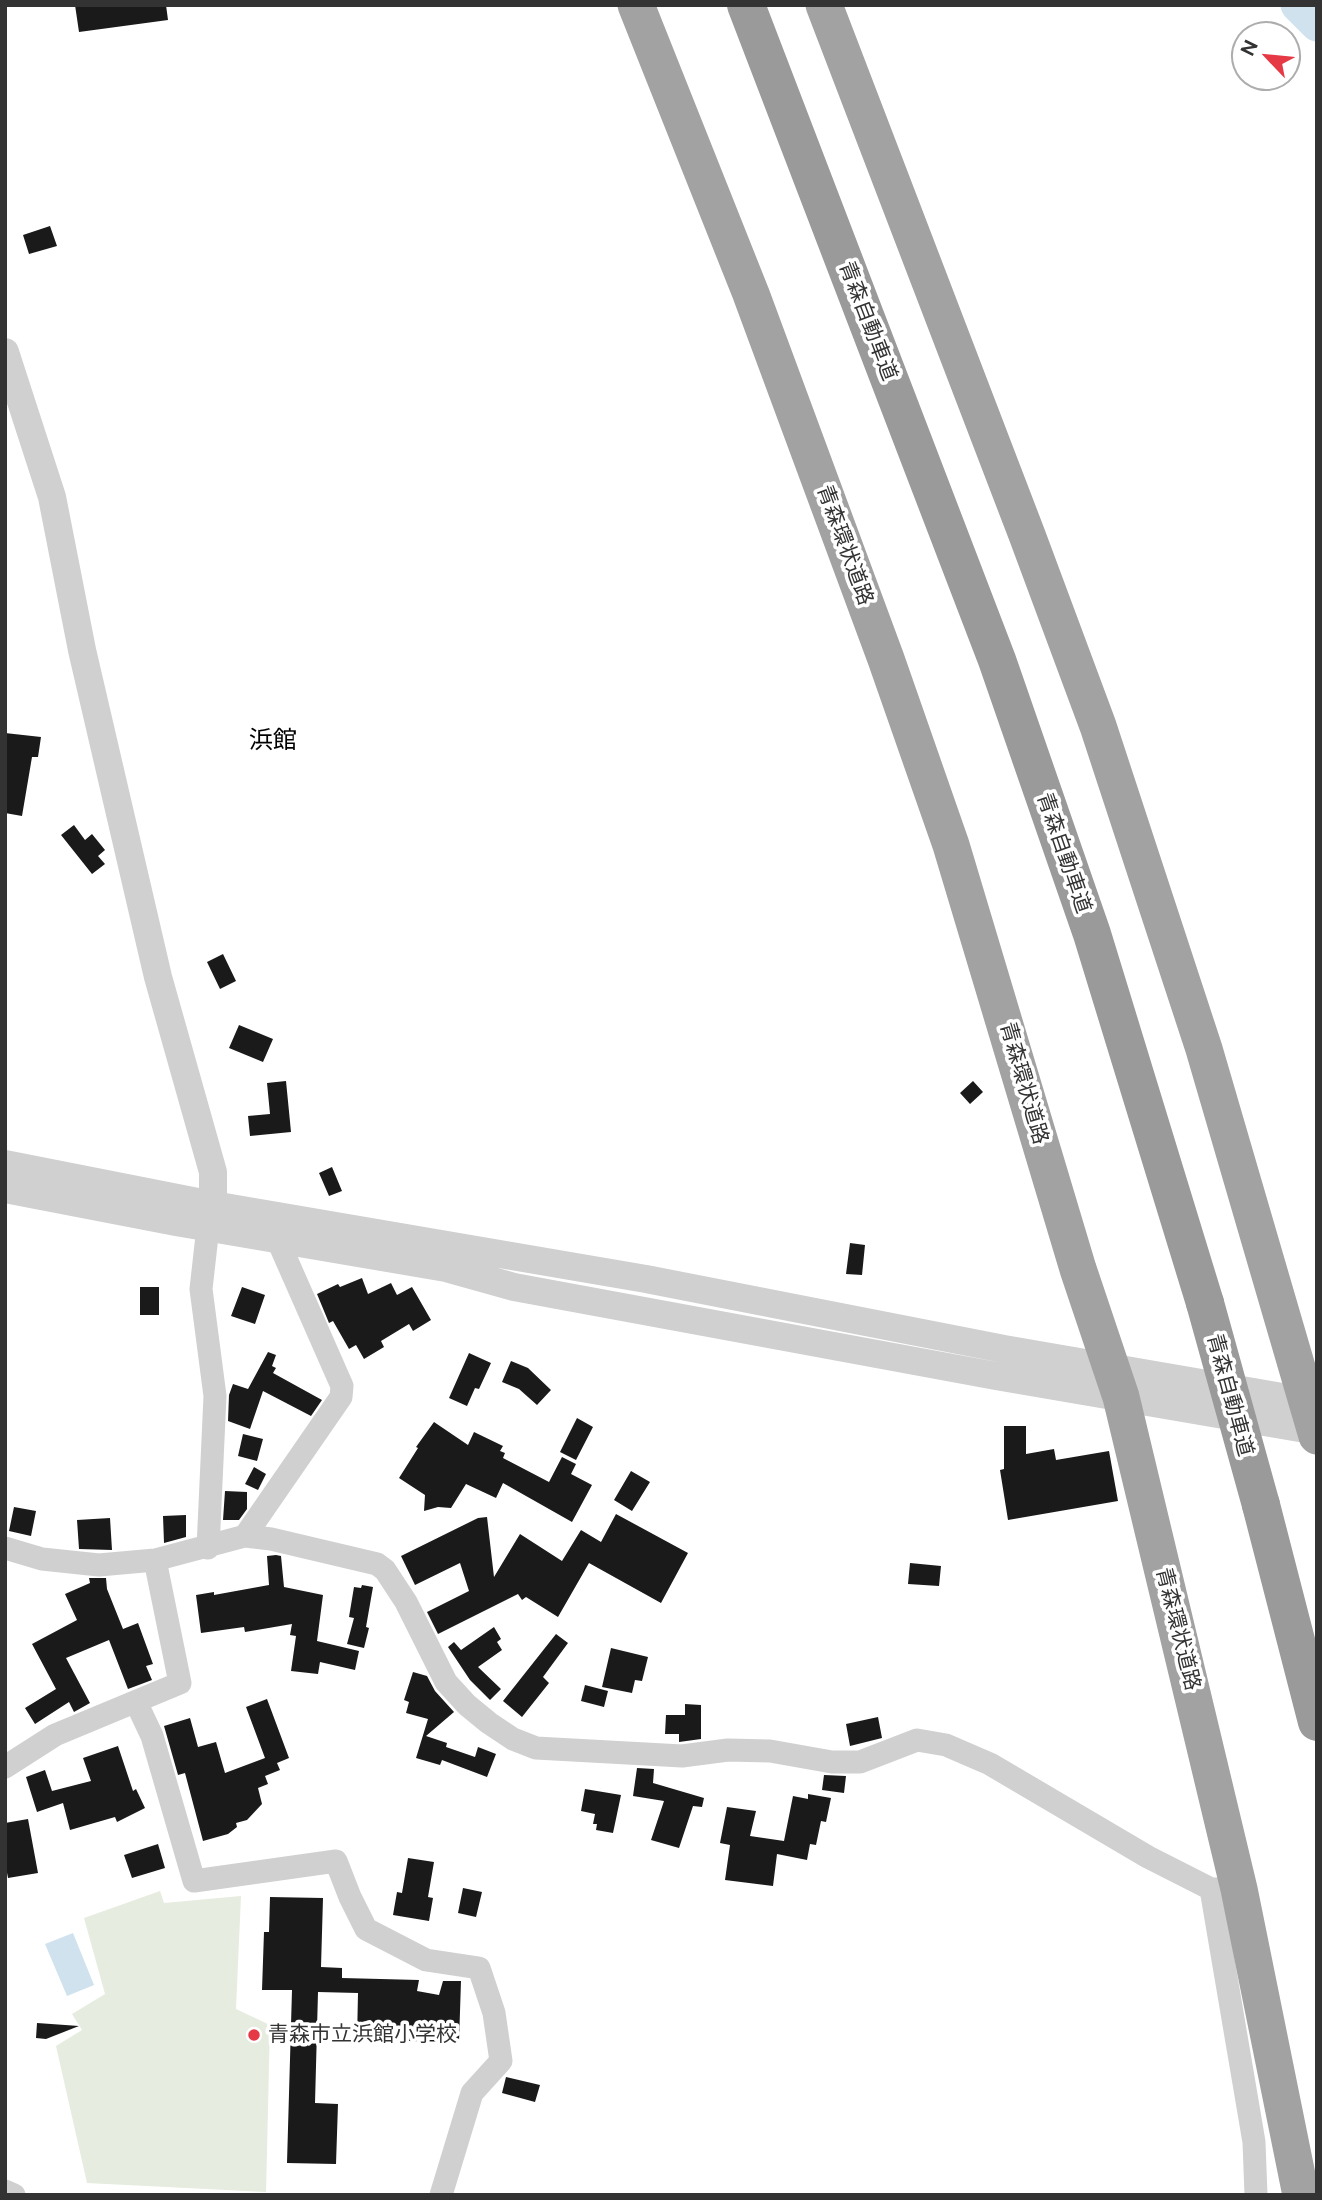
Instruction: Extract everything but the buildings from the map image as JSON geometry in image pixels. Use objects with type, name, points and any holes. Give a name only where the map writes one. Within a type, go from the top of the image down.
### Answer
[{"type":"highway","name":"青森環状道路","points":[[636,5],[751,294],[886,659],[947,833],[1078,1269],[1116,1383],[1225,1889],[1300,2195]]},
{"type":"highway","name":"青森自動車道","points":[[746,5],[997,660],[1096,946],[1205,1303],[1317,1722]]},
{"type":"highway","points":[[824,5],[1098,726],[1200,1035],[1314,1420]]},
{"type":"street","points":[[5,352],[52,497],[85,663],[158,977],[213,1172],[211,1216],[201,1289],[215,1396],[208,1548]]},
{"type":"street","points":[[5,1164],[211,1216]]},
{"type":"street","points":[[5,1189],[211,1216],[272,1227],[514,1287],[1116,1383],[1314,1420]]},
{"type":"street","points":[[246,1536],[341,1397],[342,1386],[272,1227]]},
{"type":"street","points":[[5,1548],[42,1559],[99,1565],[155,1560],[246,1536],[271,1539],[377,1564],[385,1570],[406,1602],[446,1682],[489,1723],[513,1739],[536,1748],[682,1756],[728,1750],[770,1751],[832,1762],[860,1762],[917,1740],[946,1745],[990,1764],[1148,1857],[1225,1889],[1254,2141],[1256,2195]]},
{"type":"street","points":[[5,1766],[55,1735],[180,1683],[155,1560]]},
{"type":"street","points":[[136,1702],[152,1737],[194,1881],[336,1861],[366,1929],[426,1961],[479,1968],[494,2013],[501,2061],[472,2093],[441,2195]]},
{"type":"street","points":[[5,2191],[14,2195]]},
{"type":"shaded area","points":[[160,1891],[164,1903],[241,1896],[236,2009],[270,2025],[266,2192],[87,2183],[56,2046],[82,2030],[72,2014],[105,1994],[84,1918]]},
{"type":"water","points":[[73,1933],[94,1985],[67,1996],[45,1944]]},
{"type":"waterway","points":[[1297,5],[1317,25]]},
{"type":"place","name":"青森市立浜館小学校","points":[[254,2035]]},
{"type":"district","name":"浜館","points":[[273,741]]}]
